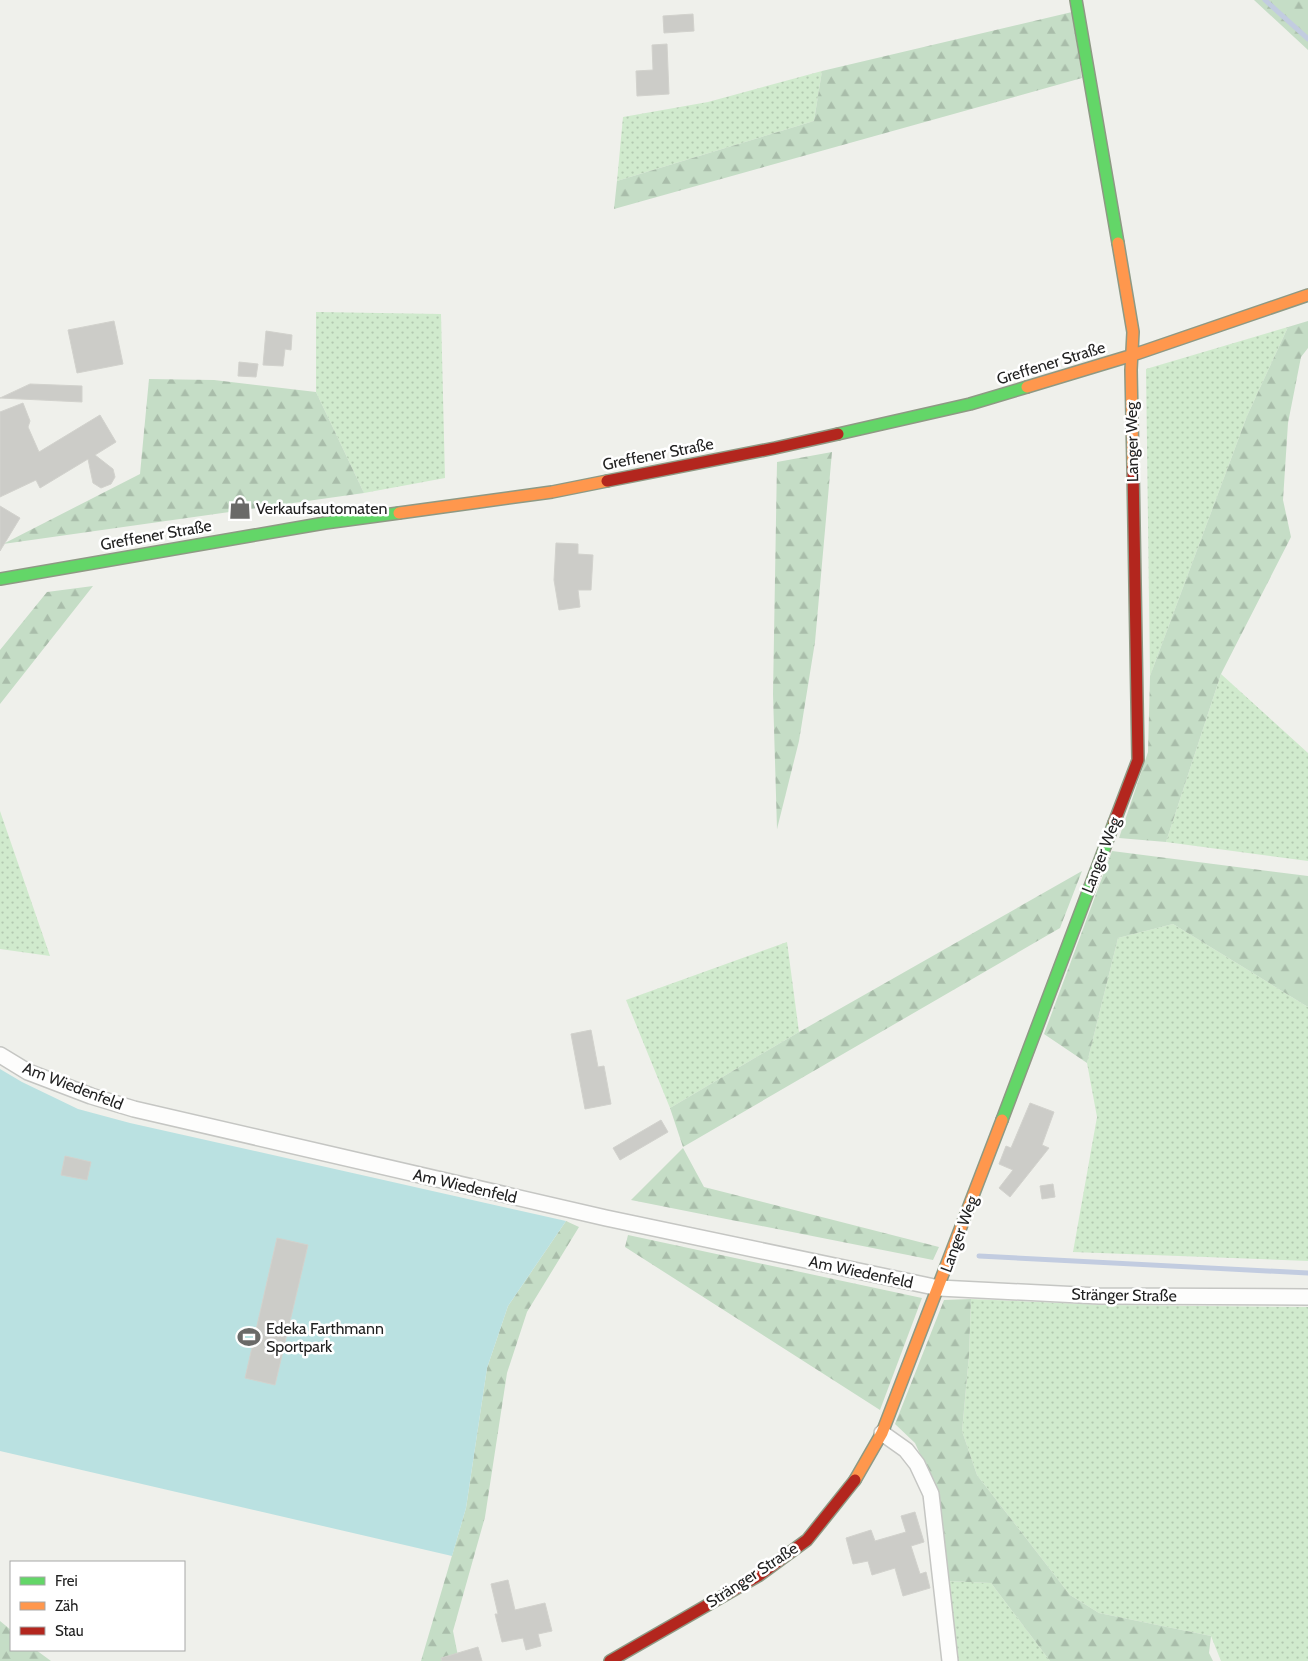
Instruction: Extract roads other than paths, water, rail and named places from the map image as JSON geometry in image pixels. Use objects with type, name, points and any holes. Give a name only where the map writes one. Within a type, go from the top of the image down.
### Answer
[{"type":"street","name":"Langer Weg","points":[[882,1433],[939,1288],[1138,760],[1131,380],[1133,332],[1076,0]]},
{"type":"street","name":"Greffener Straße","points":[[0,579],[325,523],[552,492],[775,448],[970,404],[1132,355],[1308,295]]},
{"type":"street","name":"Am Wiedenfeld","points":[[0,1055],[28,1072],[91,1096],[134,1109],[606,1218],[939,1288]]},
{"type":"street","name":"Stränger Straße","points":[[939,1288],[1099,1296],[1308,1297]]},
{"type":"street","name":"Stränger Straße","points":[[610,1661],[758,1576],[807,1540],[852,1486],[882,1433]]},
{"type":"street","points":[[882,1433],[906,1450],[917,1464],[931,1494],[950,1661]]},
{"type":"waterway","points":[[1265,0],[1308,39]]},
{"type":"waterway","points":[[979,1256],[1308,1273]]},
{"type":"place","name":"Verkaufsautomaten","points":[[240,508]]},
{"type":"place","name":"Edeka Farthmann Sportpark","points":[[249,1337]]}]
